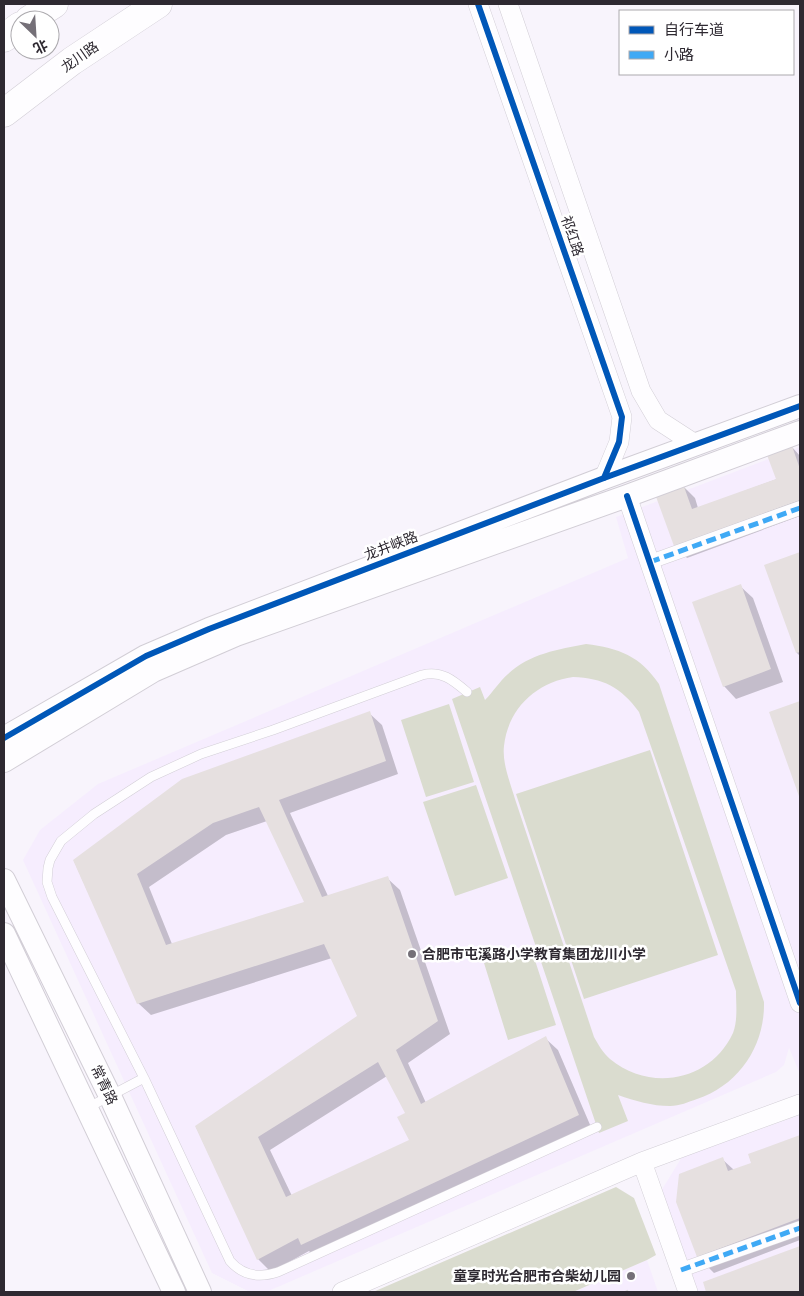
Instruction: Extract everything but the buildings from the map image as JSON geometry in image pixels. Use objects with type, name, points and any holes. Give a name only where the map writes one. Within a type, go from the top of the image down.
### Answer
[{"type":"main road","name":"龙川路","points":[[4,113],[72,61],[158,4]]},
{"type":"street","name":"祁红路","points":[[478,4],[622,417],[619,442],[604,478]]},
{"type":"street","name":"祁红路","points":[[508,4],[642,391],[658,420],[695,444]]},
{"type":"street","name":"龙井峡路","points":[[4,738],[146,656],[209,629],[604,478],[800,406]]},
{"type":"street","points":[[4,761],[153,672],[236,635],[627,496],[800,432]]},
{"type":"street","points":[[627,496],[800,1003]]},
{"type":"street","points":[[650,562],[800,508]]},
{"type":"street","name":"常青路","points":[[4,880],[110,1096],[200,1292]]},
{"type":"street","name":"常青路","points":[[4,934],[174,1292]]},
{"type":"street","points":[[342,1292],[642,1162],[800,1104]]},
{"type":"street","points":[[642,1162],[688,1292]]},
{"type":"street","points":[[680,1270],[800,1228]]},
{"type":"lane","points":[[467,692],[454,681],[440,674],[429,673],[201,754],[151,777],[94,814],[61,841],[50,860],[47,882],[52,897],[144,1078],[230,1261],[237,1268],[254,1276],[266,1276],[278,1272],[597,1126]]},
{"type":"lane","points":[[87,1108],[144,1078]]},
{"type":"shaded area","name":"合肥市屯溪路小学教育集团龙川小学","points":[[800,447],[800,1074],[789,1048],[784,1065],[776,1072],[266,1292],[250,1292],[212,1273],[23,860],[40,830],[98,784],[628,558],[616,517]]},
{"type":"shaded area","points":[[586,644],[609,648],[628,655],[644,666],[659,684],[764,1002],[760,1034],[754,1048],[747,1062],[725,1084],[712,1093],[674,1106],[650,1104],[618,1095],[628,1121],[599,1133],[452,699],[480,687],[485,700],[505,677],[525,662],[555,650]],"holes":[[[573,677],[602,682],[618,690],[639,712],[736,991],[735,1028],[723,1050],[710,1062],[695,1071],[678,1077],[660,1078],[643,1076],[626,1069],[607,1057],[594,1037],[505,766],[504,746],[507,732],[511,720],[526,699],[536,691],[560,680]]]},
{"type":"shaded area","points":[[449,704],[474,782],[426,797],[401,720]]},
{"type":"shaded area","points":[[650,750],[718,955],[584,999],[516,794]]},
{"type":"shaded area","points":[[476,785],[508,878],[455,896],[423,802]]},
{"type":"shaded area","points":[[531,948],[556,1025],[508,1040],[484,963]]},
{"type":"shaded area","points":[[800,1115],[800,1292],[698,1292],[661,1191],[682,1157]]},
{"type":"shaded area","points":[[616,1187],[634,1198],[656,1255],[573,1292],[373,1292]]},
{"type":"shaded area","name":"童享时光合肥市合柴幼儿园","points":[[647,1260],[658,1292],[573,1292]]},
{"type":"marked path","points":[[650,562],[800,508]]},
{"type":"marked path","points":[[681,1270],[800,1228]]},
{"type":"cycle path","points":[[478,4],[622,417],[619,442],[604,478]]},
{"type":"cycle path","points":[[4,738],[146,656],[209,629],[604,478],[800,406]]},
{"type":"cycle path","points":[[627,496],[800,1003]]},
{"type":"place","name":"合肥市屯溪路小学教育集团龙川小学","points":[[412,954]]},
{"type":"place","name":"童享时光合肥市合柴幼儿园","points":[[631,1276]]}]
